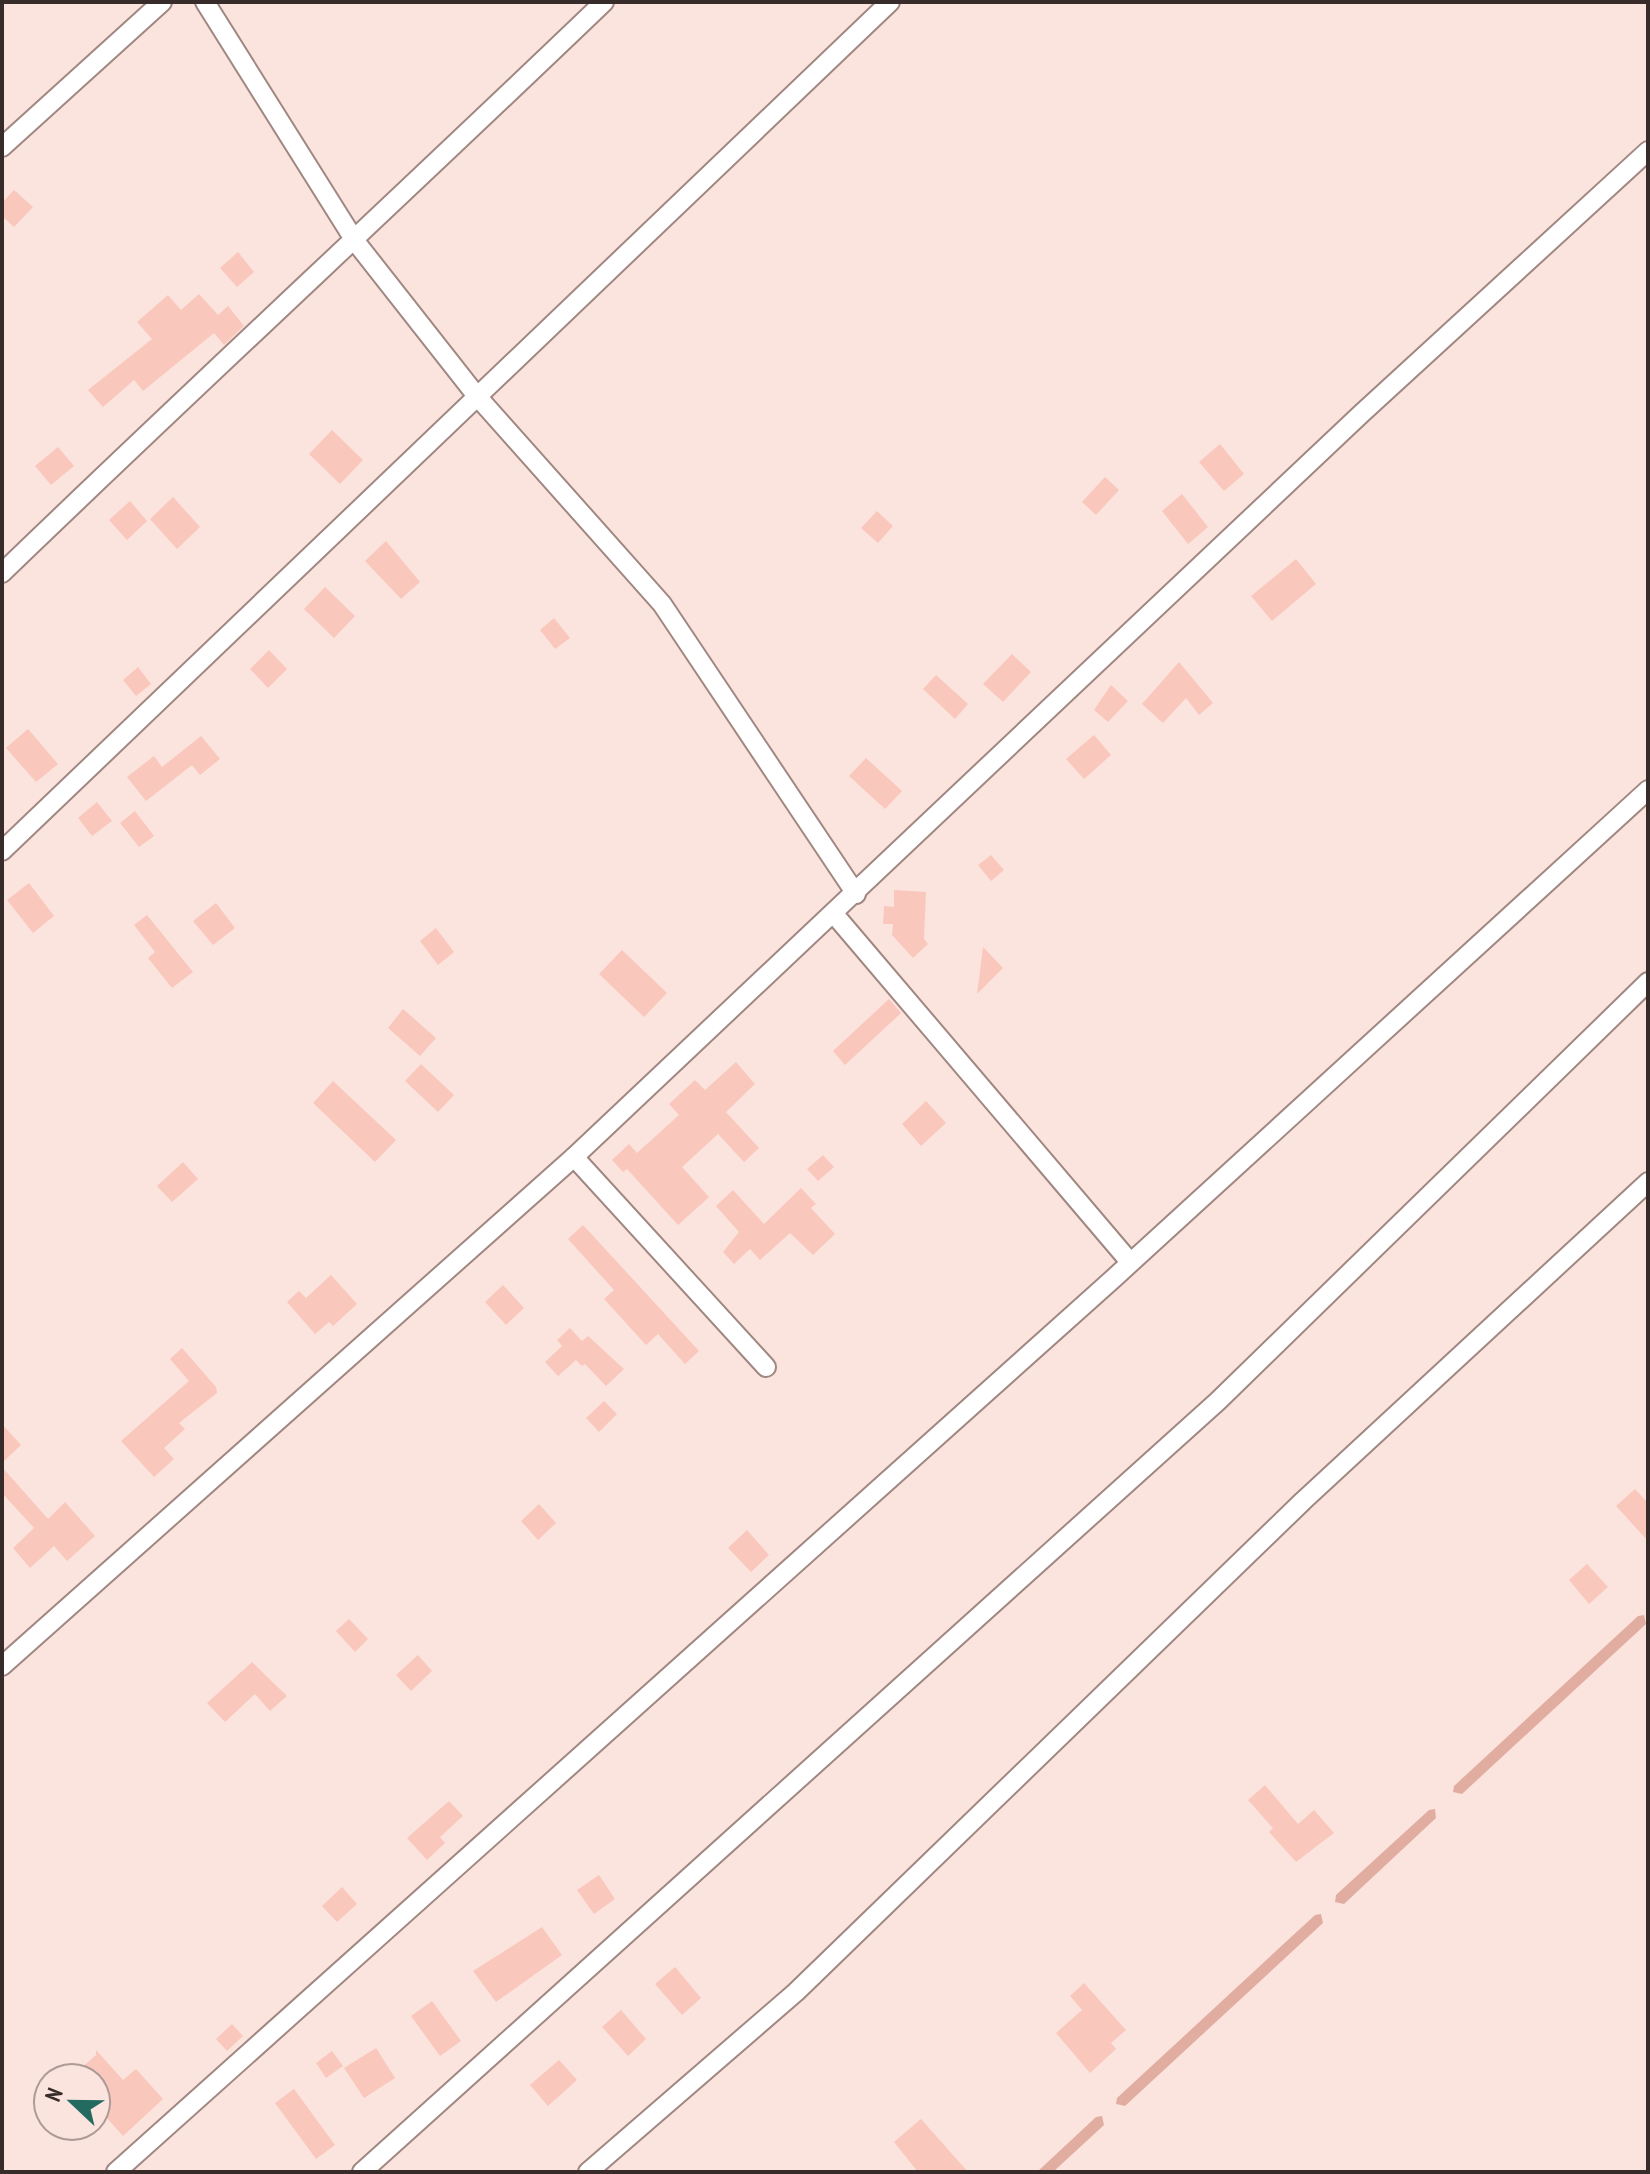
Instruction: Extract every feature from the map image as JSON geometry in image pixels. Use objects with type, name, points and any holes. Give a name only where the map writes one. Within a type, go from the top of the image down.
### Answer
[{"type":"street","points":[[2,147],[162,2]]},
{"type":"street","points":[[205,2],[355,241],[476,395],[662,604],[856,894]]},
{"type":"street","points":[[2,573],[204,378],[355,241],[604,2]]},
{"type":"street","points":[[2,851],[890,2]]},
{"type":"street","points":[[2,1666],[574,1157],[1361,414],[1648,151]]},
{"type":"street","points":[[116,2172],[1130,1262],[1648,790]]},
{"type":"street","points":[[834,914],[1130,1262]]},
{"type":"street","points":[[362,2172],[1218,1401],[1648,982]]},
{"type":"street","points":[[574,1157],[766,1367]]},
{"type":"street","points":[[588,2172],[796,1992],[1303,1501],[1648,1182]]},
{"type":"shaded area","points":[[1644,1615],[1646,1624],[1462,1794],[1453,1792],[1454,1786],[1638,1616]]},
{"type":"shaded area","points":[[1435,1809],[1436,1818],[1344,1904],[1335,1902],[1336,1895],[1429,1810]]},
{"type":"shaded area","points":[[1321,1914],[1323,1923],[1125,2106],[1116,2104],[1117,2098],[1315,1915]]},
{"type":"shaded area","points":[[1102,2116],[1104,2125],[1053,2172],[1037,2172],[1096,2117]]},
{"type":"building","points":[[14,190],[33,207],[14,227],[2,216],[2,203]]},
{"type":"building","points":[[238,252],[254,272],[237,287],[220,268]]},
{"type":"building","points":[[199,294],[218,315],[228,306],[244,326],[224,345],[214,333],[143,391],[134,380],[103,407],[88,390],[152,339],[137,322],[168,295],[181,310]]},
{"type":"building","points":[[332,430],[363,460],[340,484],[309,454]]},
{"type":"building","points":[[1220,444],[1244,474],[1224,491],[1199,462]]},
{"type":"building","points":[[58,447],[74,466],[51,485],[35,466]]},
{"type":"building","points":[[1105,477],[1119,490],[1096,515],[1082,502]]},
{"type":"building","points":[[1182,494],[1208,527],[1188,544],[1162,511]]},
{"type":"building","points":[[173,497],[200,527],[177,549],[150,519]]},
{"type":"building","points":[[130,501],[147,521],[127,540],[109,520]]},
{"type":"building","points":[[877,511],[893,526],[878,543],[861,528]]},
{"type":"building","points":[[386,541],[420,582],[401,599],[365,561]]},
{"type":"building","points":[[1296,559],[1316,584],[1272,621],[1251,596]]},
{"type":"building","points":[[325,587],[355,616],[334,638],[304,609]]},
{"type":"building","points":[[554,618],[570,638],[555,649],[540,630]]},
{"type":"building","points":[[269,650],[287,669],[268,688],[250,669]]},
{"type":"building","points":[[1012,654],[1031,672],[1003,702],[983,684]]},
{"type":"building","points":[[1179,662],[1213,703],[1199,715],[1186,698],[1163,723],[1142,704]]},
{"type":"building","points":[[138,667],[151,684],[136,696],[123,680]]},
{"type":"building","points":[[936,675],[968,704],[955,719],[923,689]]},
{"type":"building","points":[[1111,685],[1128,701],[1108,722],[1094,710]]},
{"type":"building","points":[[28,729],[58,764],[36,782],[6,748]]},
{"type":"building","points":[[1094,735],[1111,755],[1084,779],[1066,759]]},
{"type":"building","points":[[201,736],[220,759],[200,775],[192,765],[146,801],[127,777],[154,756],[162,767]]},
{"type":"building","points":[[866,758],[902,791],[885,809],[849,776]]},
{"type":"building","points":[[97,802],[112,821],[92,836],[78,818]]},
{"type":"building","points":[[135,811],[154,836],[139,847],[120,823]]},
{"type":"building","points":[[991,855],[1004,870],[991,881],[978,865]]},
{"type":"building","points":[[29,883],[54,916],[33,933],[7,900]]},
{"type":"building","points":[[894,890],[926,892],[924,939],[928,944],[913,958],[892,935],[893,924],[883,924],[884,906],[894,907]]},
{"type":"building","points":[[216,903],[235,928],[213,945],[193,921]]},
{"type":"building","points":[[147,915],[193,972],[172,988],[148,958],[155,952],[134,925]]},
{"type":"building","points":[[436,928],[454,952],[438,965],[420,941]]},
{"type":"building","points":[[983,947],[1003,968],[977,994]]},
{"type":"building","points":[[622,950],[667,993],[644,1017],[599,974]]},
{"type":"building","points":[[889,999],[901,1013],[845,1065],[833,1051]]},
{"type":"building","points":[[403,1009],[436,1038],[420,1056],[388,1028]]},
{"type":"building","points":[[736,1062],[755,1084],[726,1112],[759,1148],[744,1162],[718,1134],[682,1167],[709,1197],[678,1225],[627,1169],[623,1172],[612,1160],[629,1144],[637,1153],[679,1115],[669,1104],[695,1080],[705,1090]]},
{"type":"building","points":[[421,1064],[454,1095],[438,1112],[405,1081]]},
{"type":"building","points":[[333,1081],[396,1140],[375,1162],[313,1103]]},
{"type":"building","points":[[926,1101],[946,1123],[921,1146],[902,1124]]},
{"type":"building","points":[[823,1155],[834,1167],[818,1181],[807,1169]]},
{"type":"building","points":[[183,1162],[198,1179],[172,1202],[157,1186]]},
{"type":"building","points":[[801,1188],[816,1204],[811,1208],[835,1234],[813,1255],[790,1233],[760,1260],[750,1249],[734,1264],[723,1252],[739,1232],[716,1206],[733,1190],[764,1224]]},
{"type":"building","points":[[583,1225],[699,1351],[685,1364],[658,1334],[646,1345],[604,1299],[614,1290],[568,1239]]},
{"type":"building","points":[[331,1275],[357,1304],[333,1326],[329,1322],[315,1334],[287,1302],[299,1291],[306,1298]]},
{"type":"building","points":[[503,1285],[524,1308],[506,1325],[485,1302]]},
{"type":"building","points":[[570,1328],[582,1341],[588,1336],[624,1369],[606,1386],[585,1364],[582,1366],[576,1360],[558,1376],[545,1362],[562,1346],[557,1340]]},
{"type":"building","points":[[182,1348],[216,1387],[217,1393],[179,1423],[185,1429],[164,1448],[174,1459],[154,1477],[121,1441],[189,1381],[170,1359]]},
{"type":"building","points":[[604,1401],[617,1414],[599,1432],[586,1418]]},
{"type":"building","points":[[2,1424],[21,1445],[2,1463]]},
{"type":"building","points":[[2,1467],[48,1519],[65,1502],[95,1536],[67,1561],[54,1546],[30,1568],[13,1548],[34,1528],[2,1493]]},
{"type":"building","points":[[1635,1489],[1648,1503],[1648,1541],[1616,1506]]},
{"type":"building","points":[[539,1504],[556,1523],[538,1540],[521,1521]]},
{"type":"building","points":[[747,1530],[769,1555],[751,1572],[728,1548]]},
{"type":"building","points":[[1587,1564],[1608,1587],[1589,1604],[1569,1580]]},
{"type":"building","points":[[349,1619],[368,1639],[355,1652],[336,1631]]},
{"type":"building","points":[[418,1655],[432,1671],[411,1691],[396,1675]]},
{"type":"building","points":[[252,1662],[287,1696],[270,1711],[255,1694],[225,1722],[207,1703]]},
{"type":"building","points":[[1265,1785],[1298,1824],[1314,1810],[1334,1833],[1296,1862],[1269,1832],[1273,1828],[1248,1800]]},
{"type":"building","points":[[449,1801],[463,1816],[440,1837],[445,1843],[427,1860],[407,1838]]},
{"type":"building","points":[[599,1875],[615,1899],[594,1914],[577,1890]]},
{"type":"building","points":[[342,1887],[357,1904],[337,1922],[322,1906]]},
{"type":"building","points":[[542,1927],[562,1955],[496,2002],[473,1971]]},
{"type":"building","points":[[675,1967],[701,1998],[682,2015],[655,1984]]},
{"type":"building","points":[[1084,1983],[1126,2030],[1111,2043],[1116,2049],[1090,2073],[1056,2033],[1082,2010],[1070,1996]]},
{"type":"building","points":[[432,2001],[461,2041],[440,2056],[411,2016]]},
{"type":"building","points":[[621,2010],[646,2039],[628,2056],[602,2027]]},
{"type":"building","points":[[232,2024],[243,2036],[227,2051],[216,2039]]},
{"type":"building","points":[[376,2048],[395,2078],[364,2098],[344,2068]]},
{"type":"building","points":[[96,2050],[107,2062],[88,2062],[96,2055]]},
{"type":"building","points":[[332,2051],[343,2066],[326,2078],[316,2063]]},
{"type":"building","points":[[559,2060],[577,2080],[548,2106],[530,2085]]},
{"type":"building","points":[[112,2068],[123,2080],[136,2069],[163,2099],[123,2136],[112,2124]]},
{"type":"building","points":[[294,2089],[335,2145],[316,2159],[275,2103]]},
{"type":"building","points":[[921,2119],[968,2172],[918,2172],[894,2142]]}]
